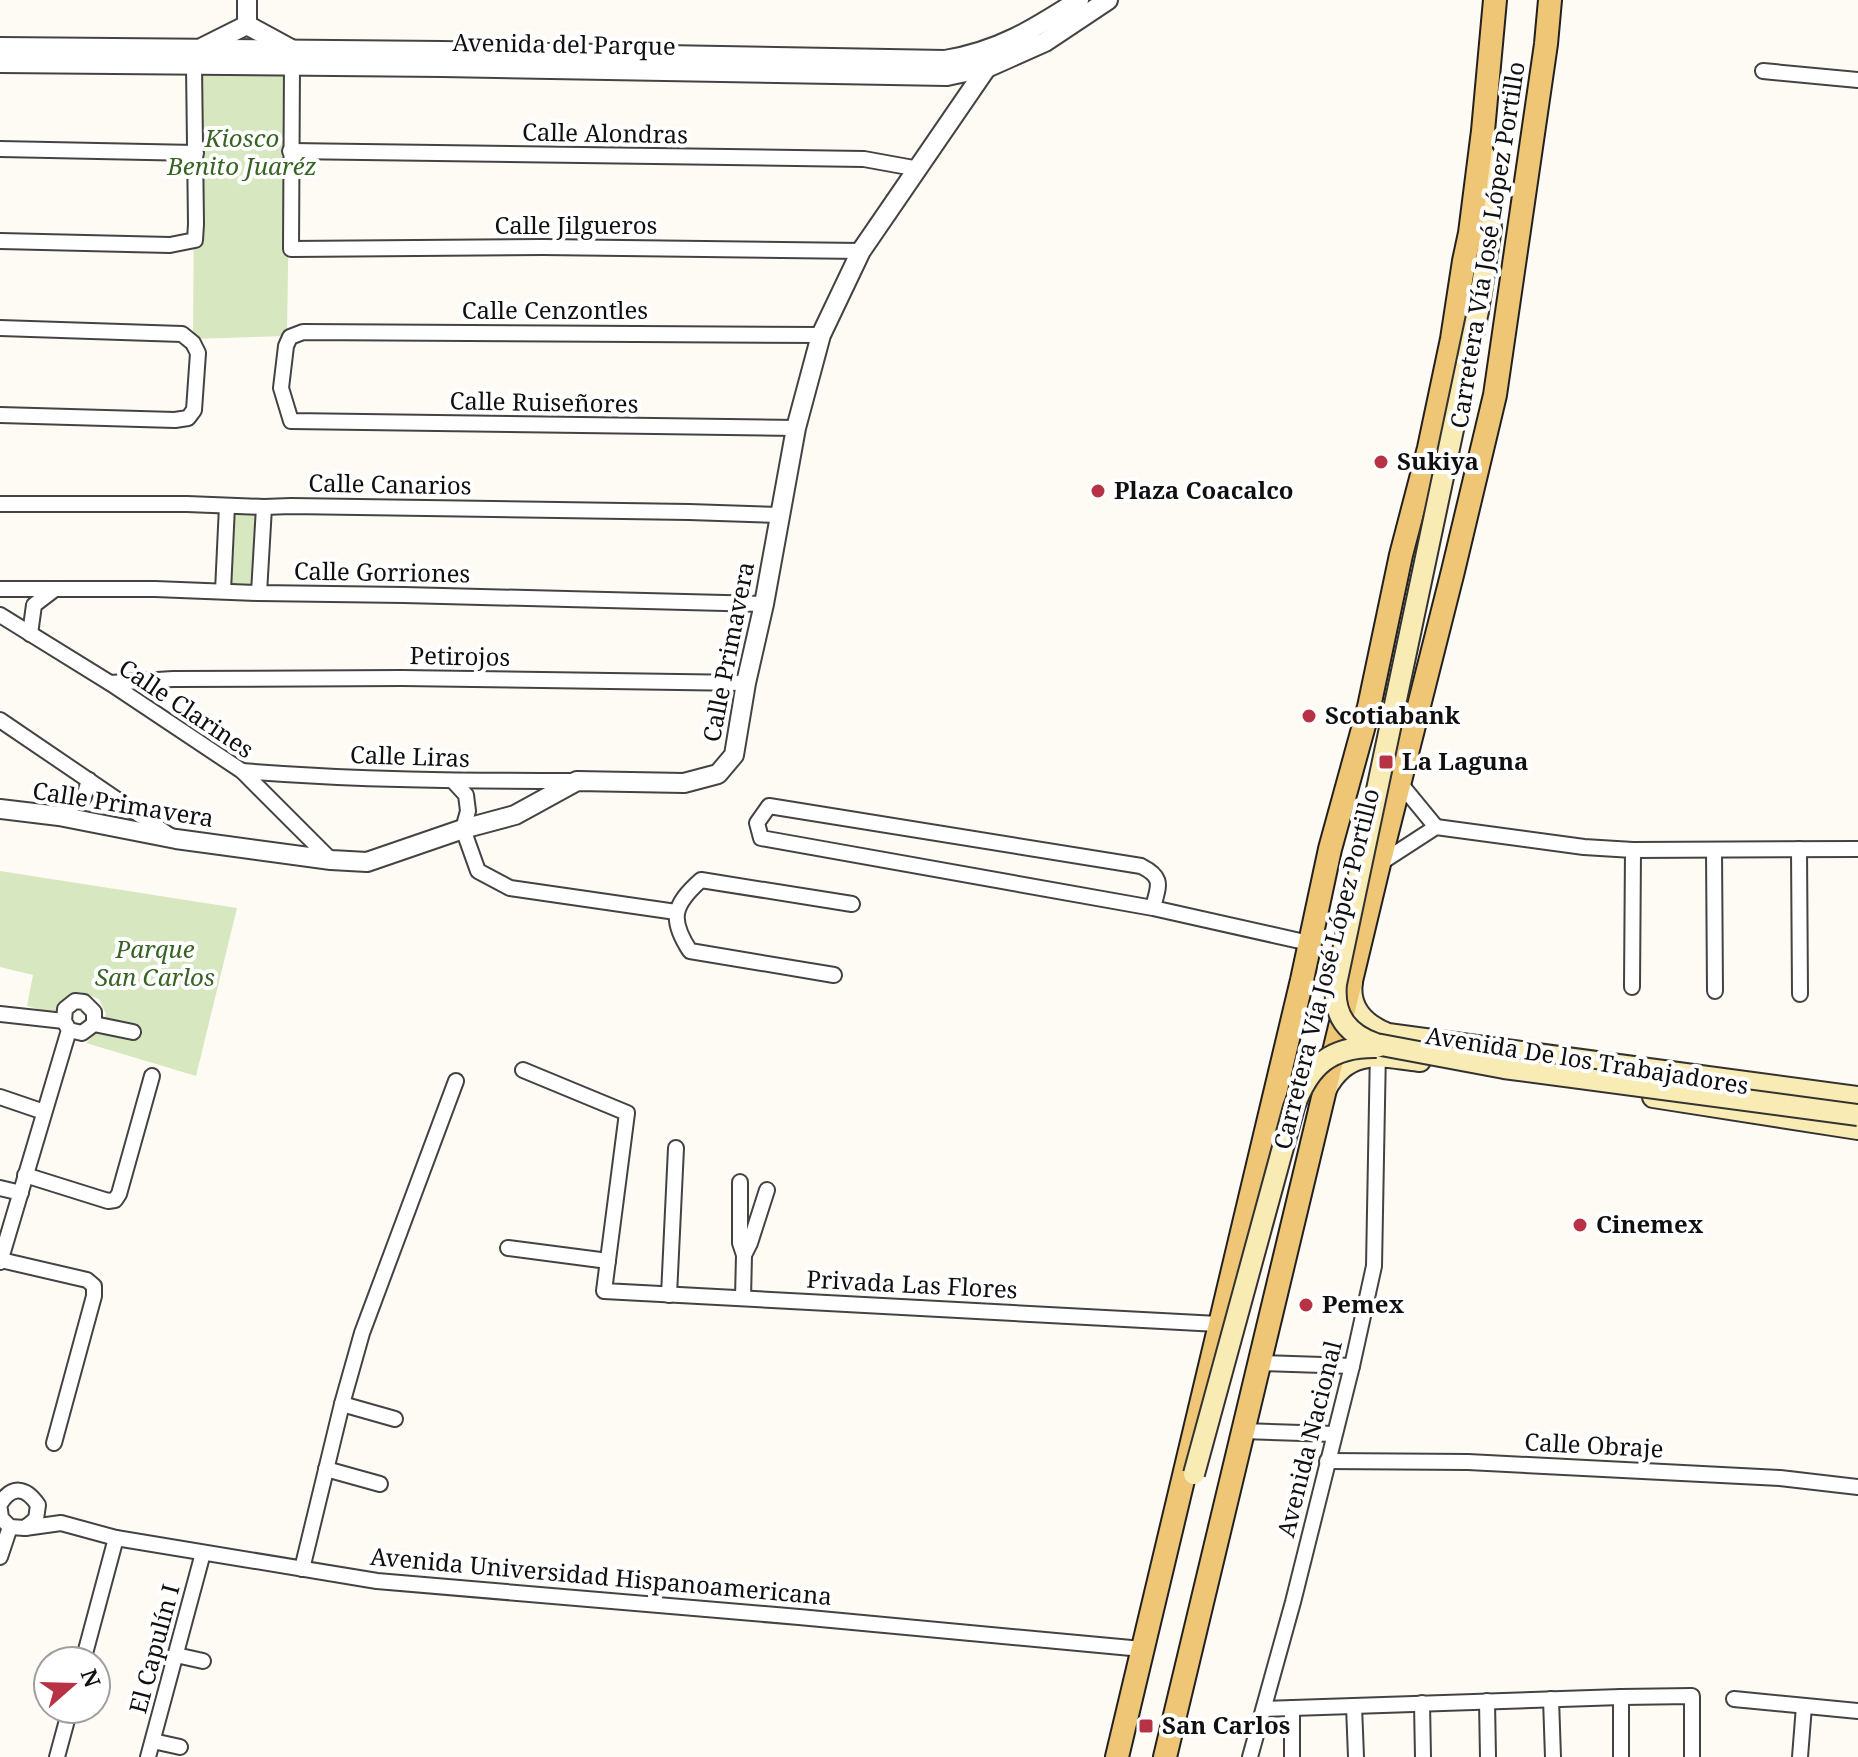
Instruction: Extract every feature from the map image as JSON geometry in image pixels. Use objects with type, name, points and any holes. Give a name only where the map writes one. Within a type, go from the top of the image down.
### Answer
[{"type":"main road","name":"Carretera Vía José López Portillo","points":[[1117,1757],[1330,849],[1369,707],[1401,555],[1432,434],[1470,233],[1495,0]]},
{"type":"main road","name":"Carretera Vía José López Portillo","points":[[1165,1757],[1495,395],[1550,0]]},
{"type":"main road","points":[[1483,131],[1491,228],[1478,311],[1336,984],[1336,1006],[1350,1030],[1363,1040],[1376,1044],[1490,1065],[1858,1115]]},
{"type":"main road","points":[[1353,972],[1351,989],[1354,1004],[1362,1018],[1380,1030]]},
{"type":"main road","name":"Avenida De los Trabajadores","points":[[1380,1030],[1388,1034],[1858,1099]]},
{"type":"main road","points":[[1155,1596],[1194,1474],[1294,1107],[1302,1086],[1316,1067],[1335,1054],[1357,1047],[1384,1047],[1810,1099],[1858,1099]]},
{"type":"main road","name":"Avenida De los Trabajadores","points":[[1324,1092],[1343,1066],[1358,1058],[1378,1056],[1858,1129]]},
{"type":"street","points":[[247,0],[247,25]]},
{"type":"street","name":"Avenida del Parque","points":[[0,63],[292,57],[945,60],[974,55],[1003,44],[1079,0]]},
{"type":"street","name":"Avenida del Parque","points":[[292,57],[947,76],[989,67],[1045,42],[1108,0]]},
{"type":"street","points":[[247,25],[292,57],[290,151]]},
{"type":"street","points":[[0,241],[170,245],[195,240],[195,58],[247,25]]},
{"type":"street","name":"Calle Primavera","points":[[0,809],[59,816],[176,839],[367,862],[515,815],[577,781],[684,783],[718,774],[734,755],[796,428],[821,335],[861,251],[1003,44]]},
{"type":"street","name":"Avenida del Parque","points":[[0,47],[195,58]]},
{"type":"street","points":[[1763,71],[1858,80]]},
{"type":"street","points":[[0,149],[196,153]]},
{"type":"street","name":"Calle Alondras","points":[[290,151],[864,159],[919,169]]},
{"type":"street","name":"Calle Jilgueros","points":[[290,151],[291,249],[556,247],[861,251]]},
{"type":"street","points":[[0,328],[182,334],[193,343],[198,353],[194,410],[188,418],[0,415]]},
{"type":"street","name":"Calle Cenzontles","points":[[291,421],[281,388],[286,346],[290,337],[303,332],[821,335]]},
{"type":"street","name":"Calle Ruiseñores","points":[[291,421],[796,428]]},
{"type":"street","name":"Calle Canarios","points":[[0,504],[780,515]]},
{"type":"street","points":[[223,591],[227,506]]},
{"type":"street","points":[[259,593],[264,507]]},
{"type":"street","name":"Calle Gorriones","points":[[0,589],[155,589],[764,604]]},
{"type":"street","points":[[30,634],[34,605],[55,589]]},
{"type":"street","name":"Calle Clarines","points":[[0,615],[110,683],[242,771],[331,860]]},
{"type":"street","name":"Petirojos","points":[[110,683],[173,679],[402,678],[746,683]]},
{"type":"street","points":[[149,709],[157,688],[173,679]]},
{"type":"street","points":[[0,720],[176,839]]},
{"type":"street","name":"Calle Liras","points":[[242,771],[453,781],[577,781]]},
{"type":"street","points":[[264,794],[290,775]]},
{"type":"street","points":[[59,816],[84,797],[89,780]]},
{"type":"street","points":[[453,781],[466,795],[468,811],[463,829],[478,871],[510,888],[676,912]]},
{"type":"street","points":[[1399,782],[1436,827]]},
{"type":"street","points":[[1153,908],[1159,883],[1154,872],[1141,866],[769,806],[757,823],[761,838],[1153,908],[1309,943]]},
{"type":"street","points":[[1379,864],[1436,827],[1584,847],[1633,850],[1858,849]]},
{"type":"street","points":[[1799,849],[1800,994]]},
{"type":"street","points":[[1632,987],[1633,850]]},
{"type":"street","points":[[1714,850],[1715,991]]},
{"type":"street","points":[[834,975],[690,951],[681,938],[676,912],[684,895],[701,880],[852,904]]},
{"type":"street","points":[[54,1443],[94,1296],[94,1286],[87,1280],[0,1261],[44,1112],[66,1026],[65,1009],[75,1001],[84,1002],[94,1012],[94,1024]]},
{"type":"street","points":[[0,1014],[66,1026],[82,1033],[94,1024],[133,1032]]},
{"type":"street","name":"Avenida Nacional","points":[[1250,1757],[1293,1602],[1374,1266],[1380,1030]]},
{"type":"street","points":[[508,1248],[608,1261],[627,1113],[523,1070]]},
{"type":"street","points":[[25,1175],[108,1201],[115,1200],[152,1076]]},
{"type":"street","points":[[302,1569],[362,1333],[456,1081]]},
{"type":"street","points":[[0,1097],[44,1112]]},
{"type":"street","points":[[669,1295],[676,1148]]},
{"type":"street","points":[[740,1182],[743,1298]]},
{"type":"street","points":[[0,1188],[21,1193]]},
{"type":"street","points":[[744,1255],[767,1190]]},
{"type":"street","name":"Privada Las Flores","points":[[608,1261],[604,1291],[1218,1324]]},
{"type":"street","points":[[1259,1363],[1352,1366]]},
{"type":"street","points":[[342,1404],[395,1419]]},
{"type":"street","points":[[1243,1431],[1334,1434]]},
{"type":"street","name":"Calle Obraje","points":[[1327,1461],[1468,1462],[1780,1478],[1858,1487]]},
{"type":"street","points":[[326,1469],[380,1484]]},
{"type":"street","points":[[0,1487],[31,1494],[38,1505],[36,1519],[9,1522]]},
{"type":"street","points":[[0,1557],[9,1522],[0,1507],[6,1494],[18,1490]]},
{"type":"street","name":"Avenida Universidad Hispanoamericana","points":[[38,1505],[61,1523]]},
{"type":"street","name":"Avenida Universidad Hispanoamericana","points":[[9,1522],[61,1523],[116,1538],[377,1581],[1142,1649]]},
{"type":"street","points":[[87,1645],[116,1538]]},
{"type":"street","name":"El Capulín I","points":[[148,1757],[203,1553]]},
{"type":"street","points":[[176,1655],[203,1661]]},
{"type":"street","points":[[1264,1709],[1692,1696],[1692,1757]]},
{"type":"street","points":[[1621,1697],[1621,1757]]},
{"type":"street","points":[[1551,1699],[1553,1757]]},
{"type":"street","points":[[1734,1699],[1858,1711]]},
{"type":"street","points":[[1487,1701],[1488,1757]]},
{"type":"street","points":[[1422,1703],[1423,1757]]},
{"type":"street","points":[[1354,1706],[1356,1757]]},
{"type":"street","points":[[1800,1757],[1804,1706]]},
{"type":"street","points":[[1292,1708],[1292,1757]]},
{"type":"street","points":[[57,1757],[66,1725]]},
{"type":"street","points":[[153,1741],[180,1747]]},
{"type":"green space","name":"Kiosco Benito Juaréz","points":[[195,66],[291,66],[287,336],[193,339]]},
{"type":"green space","points":[[227,506],[264,507],[259,593],[223,591]]},
{"type":"green space","name":"Parque San Carlos","points":[[0,871],[237,908],[196,1076],[86,1043],[102,1028],[106,1014],[99,999],[80,992],[64,1000],[60,1015],[27,1006],[33,975],[0,967]]},
{"type":"place","name":"Sukiya","points":[[1381,462]]},
{"type":"place","name":"Plaza Coacalco","points":[[1098,491]]},
{"type":"place","name":"Scotiabank","points":[[1309,716]]},
{"type":"place","name":"La Laguna","points":[[1386,762]]},
{"type":"place","name":"Cinemex","points":[[1580,1225]]},
{"type":"place","name":"Pemex","points":[[1306,1305]]},
{"type":"place","name":"San Carlos","points":[[1146,1726]]}]
